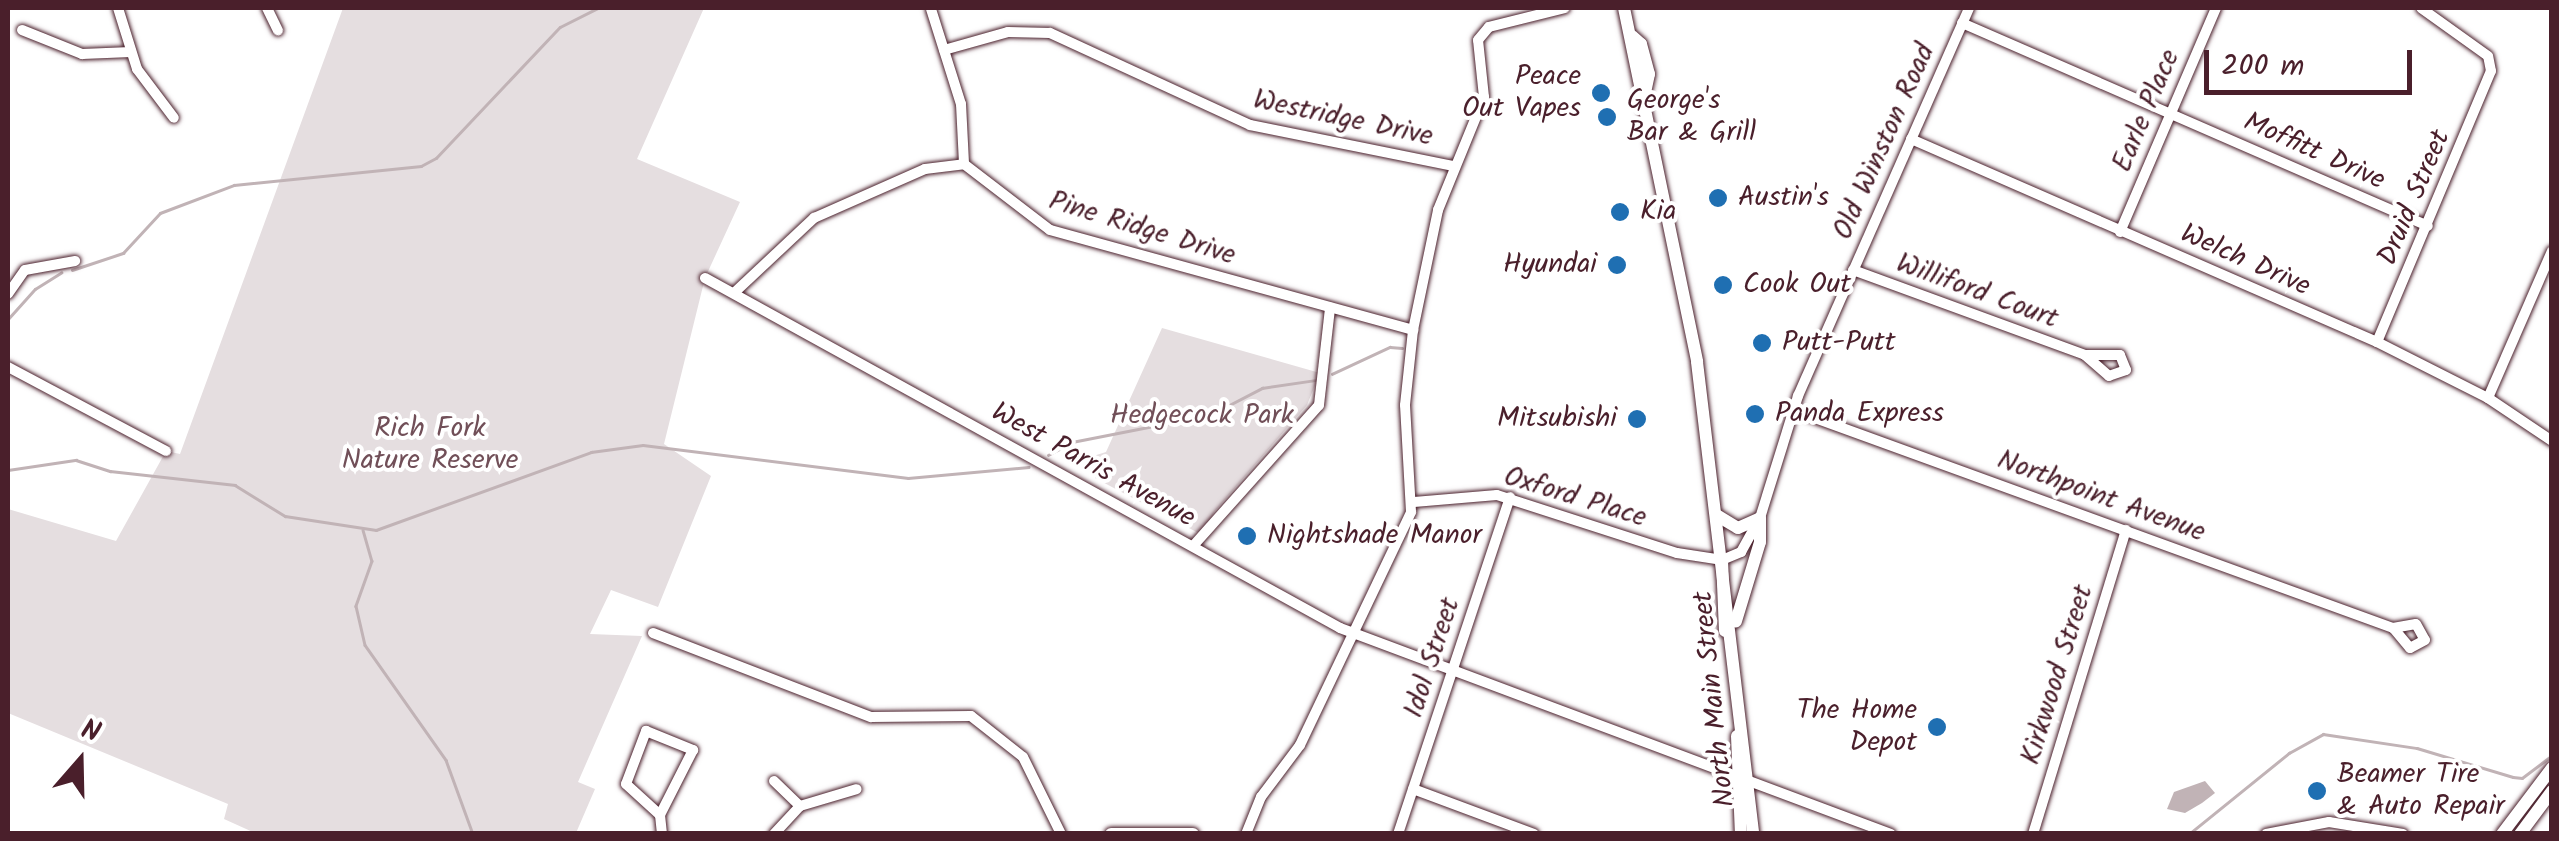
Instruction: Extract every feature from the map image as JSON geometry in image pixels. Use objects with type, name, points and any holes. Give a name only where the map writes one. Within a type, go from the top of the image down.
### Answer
[{"type":"main road","name":"North Main Street","points":[[1624,8],[1644,83],[1683,274],[1718,516],[1733,633],[1743,780],[1741,834]]},
{"type":"main road","points":[[1718,516],[1738,528],[1760,518],[1760,542],[1733,633]]},
{"type":"main road","name":"North Main Street","points":[[1722,560],[1718,574],[1743,780],[1754,834]]},
{"type":"main road","points":[[2502,834],[2552,768]]},
{"type":"main road","points":[[2520,834],[2552,791]]},
{"type":"main road","points":[[1110,834],[1193,834]]},
{"type":"street","points":[[118,8],[131,52],[174,118]]},
{"type":"street","points":[[267,8],[278,31]]},
{"type":"street","points":[[1246,834],[1261,797],[1300,745],[1414,502],[1405,405],[1412,330],[1429,240],[1454,166],[1483,102],[1478,40],[1490,27],[1564,8]]},
{"type":"street","name":"Old Winston Road","points":[[1722,560],[1749,544],[1793,410],[1969,8]]},
{"type":"street","name":"Earle Place","points":[[2120,232],[2216,8]]},
{"type":"street","name":"Druid Street","points":[[2378,342],[2492,70],[2488,56],[2421,8]]},
{"type":"street","points":[[734,293],[814,218],[925,169],[964,164],[961,104],[931,9]]},
{"type":"street","name":"Moffitt Drive","points":[[1962,23],[2428,226]]},
{"type":"street","points":[[22,30],[82,54],[131,52]]},
{"type":"street","name":"Westridge Drive","points":[[944,50],[1008,32],[1050,33],[1250,125],[1454,166]]},
{"type":"street","name":"Welch Drive","points":[[1911,139],[2378,342],[2488,398],[2552,441]]},
{"type":"street","name":"Pine Ridge Drive","points":[[964,164],[1050,230],[1412,330]]},
{"type":"street","points":[[2488,398],[2552,251]]},
{"type":"street","points":[[8,294],[24,270],[75,260]]},
{"type":"street","name":"Williford Court","points":[[1853,270],[2084,356]]},
{"type":"street","name":"West Parris Avenue","points":[[706,278],[1354,633],[1892,834]]},
{"type":"street","points":[[2539,281],[2552,288]]},
{"type":"street","points":[[1192,546],[1319,405],[1330,308]]},
{"type":"street","points":[[8,367],[166,450]]},
{"type":"street","name":"Northpoint Avenue","points":[[1793,410],[2394,628]]},
{"type":"street","name":"Oxford Place","points":[[1414,502],[1510,496],[1677,553],[1722,560]]},
{"type":"street","name":"Idol Street","points":[[1398,834],[1510,496]]},
{"type":"street","name":"Kirkwood Street","points":[[2033,834],[2126,530]]},
{"type":"street","points":[[653,632],[871,717],[972,716],[1023,758],[1061,834]]},
{"type":"street","points":[[660,814],[626,784],[646,731],[694,750],[660,814],[662,834]]},
{"type":"street","points":[[774,781],[800,806]]},
{"type":"street","points":[[774,834],[800,806],[857,789]]},
{"type":"street","points":[[1413,789],[1534,834]]},
{"type":"street","points":[[2266,834],[2329,822],[2403,834]]},
{"type":"green space","name":"Rich Fork Nature Reserve","points":[[343,8],[704,8],[637,159],[740,202],[705,278],[664,444],[711,476],[658,607],[611,590],[590,634],[642,636],[578,782],[595,789],[576,833],[255,833],[224,819],[228,804],[8,713],[8,509],[116,541],[166,451],[180,454]]},
{"type":"green space","name":"Hedgecock Park","points":[[1162,328],[1320,373],[1307,405],[1214,512],[1204,536],[1095,478],[1097,471],[1077,461],[1106,452]]},
{"type":"shaded area","points":[[2205,781],[2215,793],[2202,803],[2185,813],[2167,809],[2174,792]]},
{"type":"waterway","points":[[72,270],[123,253],[160,213],[234,185],[421,166],[436,158],[560,27],[598,8]]},
{"type":"waterway","points":[[8,319],[35,289],[61,273]]},
{"type":"waterway","points":[[1332,374],[1390,347],[1402,348]]},
{"type":"waterway","points":[[1048,455],[1072,442],[1210,415],[1262,388],[1316,380]]},
{"type":"waterway","points":[[8,470],[76,460],[110,471],[235,485],[285,516],[376,530],[591,452],[643,445],[908,478],[1029,467]]},
{"type":"waterway","points":[[363,530],[372,561],[356,606],[365,645],[446,760],[473,834]]},
{"type":"waterway","points":[[2189,834],[2289,753],[2323,734],[2417,748],[2522,778],[2552,755]]},
{"type":"place","name":"Peace Out Vapes","points":[[1601,93]]},
{"type":"place","name":"George's Bar & Grill","points":[[1607,117]]},
{"type":"place","name":"Austin's","points":[[1718,198]]},
{"type":"place","name":"Kia","points":[[1620,212]]},
{"type":"place","name":"Hyundai","points":[[1617,265]]},
{"type":"place","name":"Cook Out","points":[[1723,285]]},
{"type":"place","name":"Putt-Putt","points":[[1762,343]]},
{"type":"place","name":"Panda Express","points":[[1755,414]]},
{"type":"place","name":"Mitsubishi","points":[[1637,419]]},
{"type":"place","name":"Nightshade Manor","points":[[1247,536]]},
{"type":"place","name":"The Home Depot","points":[[1937,727]]},
{"type":"place","name":"Beamer Tire & Auto Repair","points":[[2317,791]]}]
